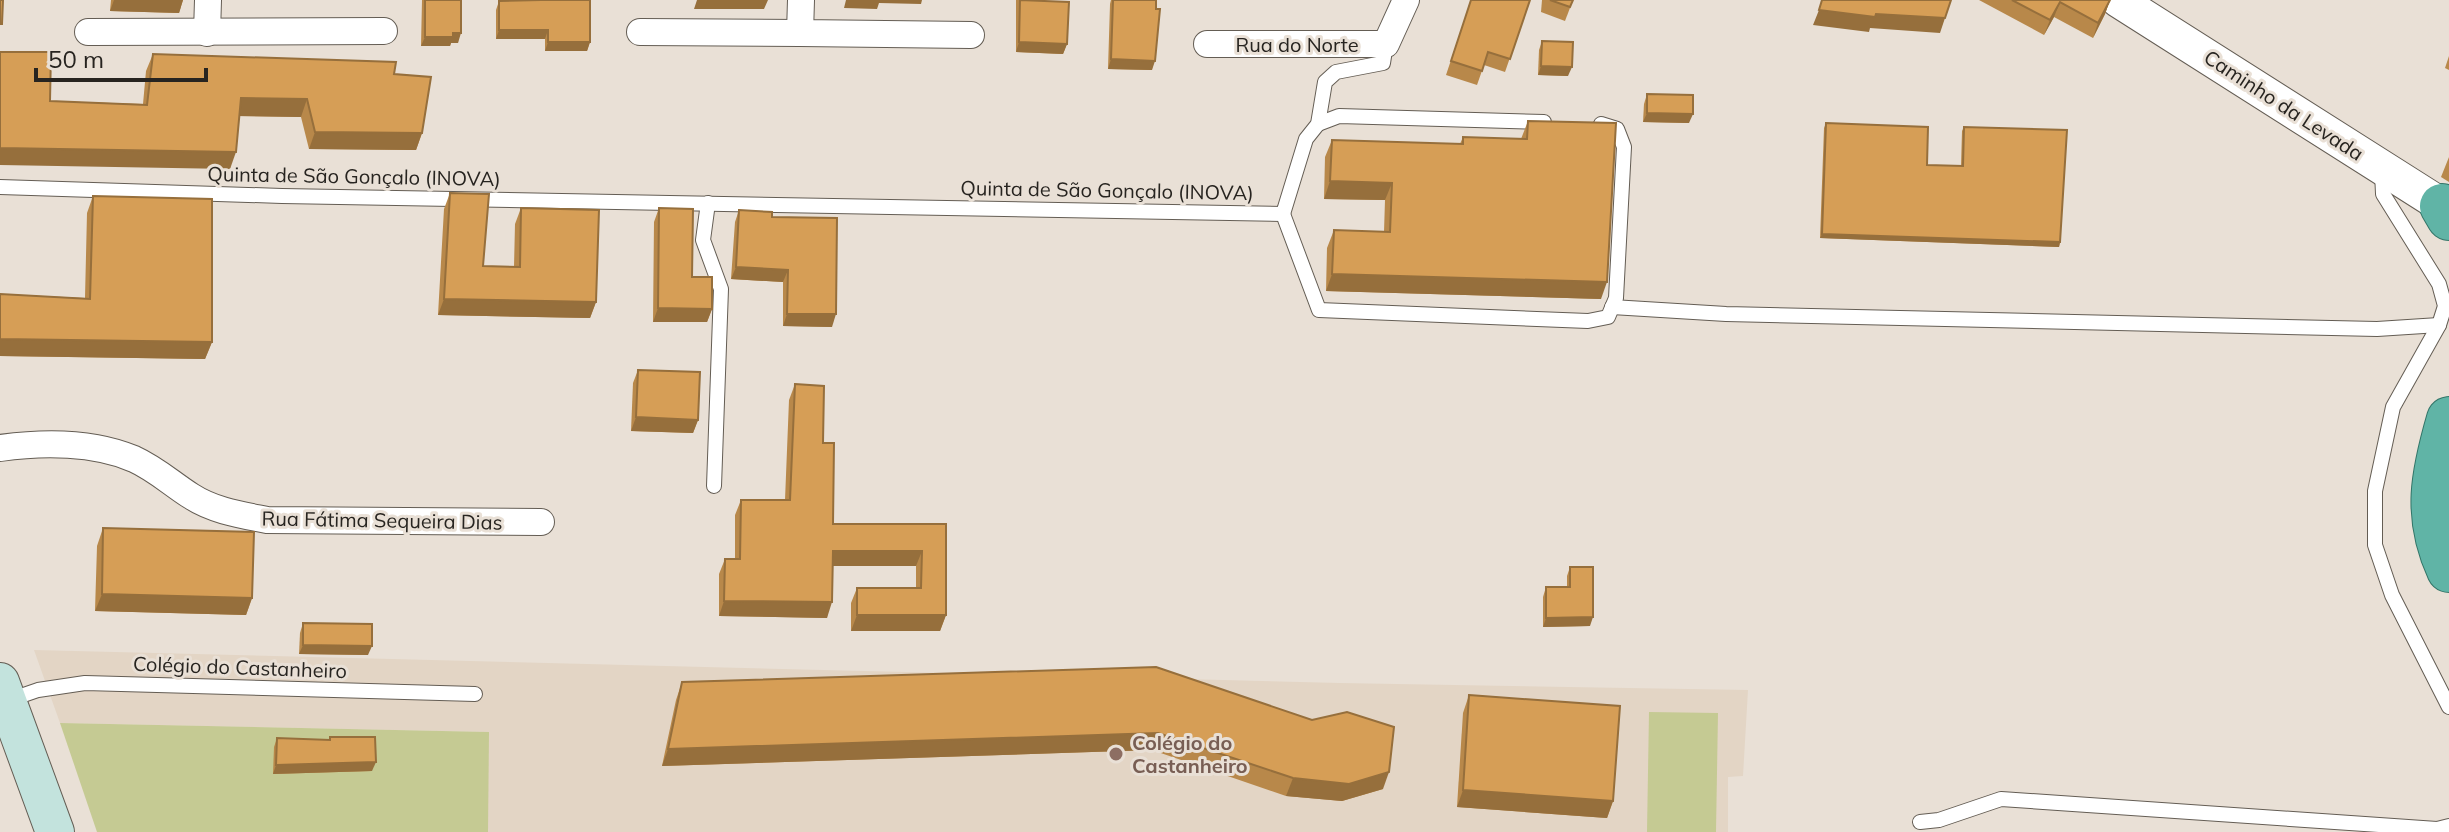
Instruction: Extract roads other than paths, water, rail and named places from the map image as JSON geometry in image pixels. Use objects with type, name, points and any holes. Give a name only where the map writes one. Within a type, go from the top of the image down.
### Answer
[{"type":"highway","points":[[2449,419],[2433,474],[2433,521],[2449,570]]},
{"type":"main road","points":[[3,691],[55,832]]},
{"type":"street","points":[[207,33],[208,0]]},
{"type":"street","points":[[800,33],[801,0]]},
{"type":"street","name":"Rua do Norte","points":[[1207,44],[1386,44],[1406,0]]},
{"type":"street","name":"Caminho da Levada","points":[[2118,0],[2238,73],[2382,171],[2447,211]]},
{"type":"street","points":[[88,32],[384,31]]},
{"type":"street","points":[[640,32],[971,35]]},
{"type":"street","name":"Rua Fátima Sequeira Dias","points":[[0,448],[56,445],[96,449],[133,459],[194,498],[226,512],[267,520],[541,522]]},
{"type":"lane","points":[[1386,44],[1383,63],[1336,72],[1325,82],[1318,124],[1306,139],[1283,214],[1319,310],[1588,321],[1608,317],[1616,298],[1624,147],[1617,129],[1584,123]]},
{"type":"lane","points":[[1318,124],[1339,116],[1554,122]]},
{"type":"lane","points":[[2382,171],[2383,194],[2439,284],[2445,306],[2439,325],[2393,407],[2375,491],[2375,545],[2392,595],[2449,707]]},
{"type":"lane","name":"Quinta de São Gonçalo (INOVA)","points":[[0,187],[1283,214]]},
{"type":"lane","points":[[708,203],[703,240],[721,289],[714,486]]},
{"type":"lane","points":[[1612,307],[1774,316],[2377,329],[2439,325]]},
{"type":"lane","name":"Colégio do Castanheiro","points":[[3,691],[38,690],[85,683],[475,694]]},
{"type":"lane","points":[[1920,822],[1939,820],[2001,799],[2437,829],[2449,826]]},
{"type":"place","name":"Colégio do Castanheiro","points":[[1116,754]]}]
